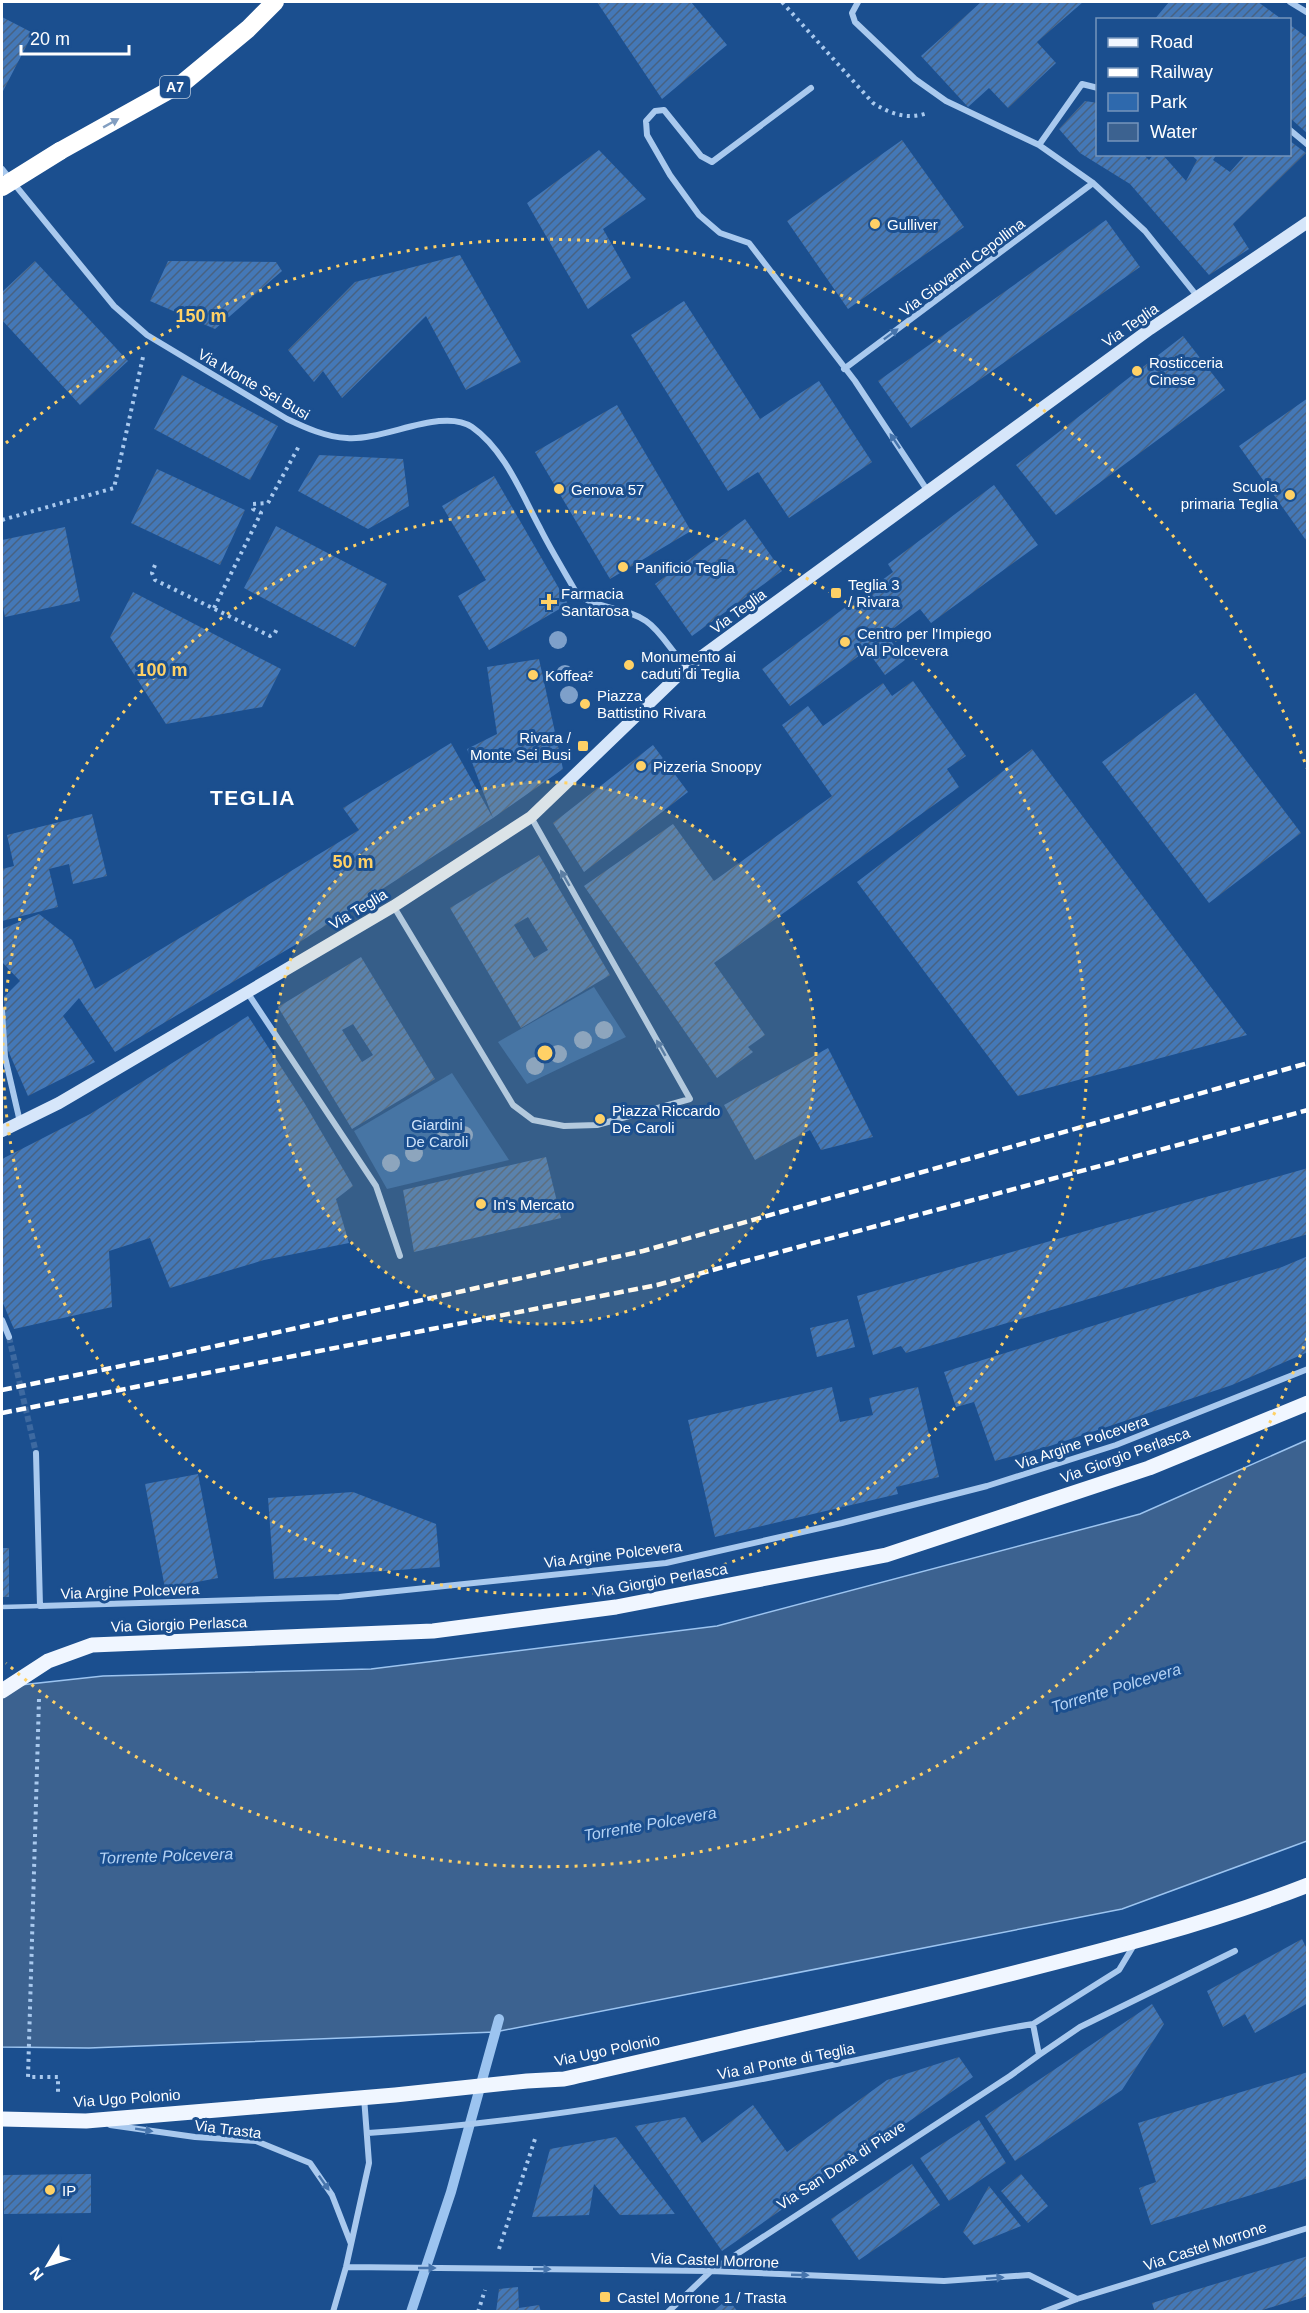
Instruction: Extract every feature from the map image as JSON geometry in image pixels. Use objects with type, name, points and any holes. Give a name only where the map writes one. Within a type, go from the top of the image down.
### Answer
[{"type":"highway","name":"A7","points":[[2,187],[60,151],[184,82],[248,29],[274,2]]},
{"type":"main road","name":"Via Teglia","points":[[2,1131],[59,1103],[394,906],[531,817],[687,667],[927,490],[1197,296],[1308,222]]},
{"type":"main road","name":"Via Giorgio Perlasca","points":[[2,1691],[48,1661],[92,1645],[433,1631],[616,1607],[886,1555],[1149,1468],[1308,1402]]},
{"type":"main road","points":[[1136,1942],[1273,1899],[1308,1885]]},
{"type":"main road","name":"Via Ugo Polonio","points":[[2,2119],[86,2121],[564,2079],[870,2010],[1136,1942]]},
{"type":"street","points":[[858,2],[852,13],[855,22],[915,80],[946,101],[1039,145],[1093,183],[1145,231],[1197,296]]},
{"type":"street","points":[[1290,2],[1308,13]]},
{"type":"street","points":[[1039,145],[1082,84],[1096,88]]},
{"type":"street","points":[[810,88],[712,162],[701,156],[664,110],[655,111],[646,121],[647,135],[670,175],[699,215],[720,233],[749,243],[855,381],[927,490]]},
{"type":"street","points":[[1291,131],[1308,145]]},
{"type":"street","name":"Via Monte Sei Busi","points":[[2,169],[114,306],[147,335],[287,419],[308,429],[348,438],[382,435],[438,420],[457,420],[471,427],[499,455],[576,592],[585,601],[624,611],[646,621],[687,667]]},
{"type":"street","name":"Via Giovanni Cepollina","points":[[844,369],[1060,210],[1093,183]]},
{"type":"street","points":[[394,906],[513,1105],[533,1120],[564,1126],[597,1125],[690,1099],[531,817]]},
{"type":"street","points":[[248,992],[376,1186],[400,1256]]},
{"type":"street","points":[[2,1010],[5,1057],[20,1122]]},
{"type":"street","points":[[2,1320],[9,1336]]},
{"type":"street","name":"Via Argine Polcevera","points":[[40,1606],[339,1598],[666,1563],[842,1523],[987,1486],[1116,1445],[1308,1369]]},
{"type":"street","points":[[36,1453],[40,1606]]},
{"type":"street","points":[[1039,2055],[1033,2024],[1119,1970],[1136,1942]]},
{"type":"street","name":"Via San Donà di Piave","points":[[668,2312],[711,2271],[1010,2076],[1080,2027],[1235,1952]]},
{"type":"street","name":"Via al Ponte di Teglia","points":[[368,2133],[585,2111],[831,2066],[981,2032],[1033,2024]]},
{"type":"street","points":[[331,2311],[346,2267],[369,2163],[364,2097]]},
{"type":"street","name":"Via Trasta","points":[[86,2121],[195,2137],[256,2141],[310,2163],[332,2195],[351,2244]]},
{"type":"street","name":"Via Castel Morrone","points":[[1043,2312],[1077,2299],[1308,2228]]},
{"type":"street","name":"Via Castel Morrone","points":[[346,2267],[711,2271],[944,2281],[1029,2276],[1077,2299]]},
{"type":"lane","name":"Via Argine Polcevera","points":[[2,1607],[40,1606]]},
{"type":"path","points":[[782,2],[873,103],[886,111],[899,115],[917,116],[932,111],[946,101]]},
{"type":"path","points":[[2,520],[114,488],[147,335]]},
{"type":"path","points":[[214,608],[261,513],[253,509],[253,504],[268,503],[308,429]]},
{"type":"path","points":[[155,565],[152,573],[155,580],[270,636],[275,633],[278,626]]},
{"type":"path","points":[[39,1689],[28,2077],[58,2077]]},
{"type":"path","points":[[478,2312],[542,2116]]},
{"type":"green space","points":[[594,987],[626,1037],[527,1084],[498,1042]]},
{"type":"green space","name":"Giardini De Caroli","points":[[452,1073],[509,1160],[387,1189],[354,1131]]},
{"type":"water","name":"Torrente Polcevera","points":[[1307,1440],[1307,1841],[1122,1909],[495,2032],[89,2048],[2,2047],[2,1687],[103,1676],[371,1669],[717,1626],[1140,1514]]},
{"type":"building","points":[[597,2],[691,2],[727,45],[662,99]]},
{"type":"building","points":[[981,2],[1083,2],[1037,42],[1056,63],[1008,108],[989,88],[968,107],[921,56]]},
{"type":"building","points":[[1169,2],[1258,2],[1280,18],[1156,18]]},
{"type":"building","points":[[2,17],[33,33],[2,93]]},
{"type":"building","points":[[1291,26],[1308,38],[1308,134],[1291,119]]},
{"type":"building","points":[[1085,101],[1096,103],[1096,156],[1145,156],[1149,160],[1152,156],[1164,156],[1186,181],[1197,160],[1192,156],[1216,156],[1213,160],[1230,172],[1244,156],[1291,156],[1291,142],[1306,153],[1233,224],[1249,249],[1209,275],[1130,184],[1080,153],[1059,129]]},
{"type":"building","name":"Gulliver","points":[[902,140],[964,227],[848,309],[787,221]]},
{"type":"building","points":[[599,150],[646,199],[603,229],[631,278],[588,309],[527,203]]},
{"type":"building","points":[[1106,220],[1140,267],[911,428],[878,381]]},
{"type":"building","points":[[460,255],[521,362],[466,390],[426,316],[342,398],[323,371],[314,382],[288,350],[355,282]]},
{"type":"building","points":[[35,261],[128,361],[80,405],[2,320],[2,292]]},
{"type":"building","points":[[168,261],[276,262],[282,271],[215,329],[150,301]]},
{"type":"building","points":[[684,301],[760,419],[819,381],[872,462],[789,518],[758,472],[728,491],[631,335]]},
{"type":"building","points":[[1183,336],[1225,390],[1056,515],[1016,465]]},
{"type":"building","points":[[182,375],[278,426],[250,480],[154,429]]},
{"type":"building","name":"Scuola primaria Teglia","points":[[1308,398],[1308,543],[1239,446]]},
{"type":"building","points":[[617,405],[691,531],[610,579],[535,452]]},
{"type":"building","points":[[319,455],[403,459],[409,506],[368,529],[298,491]]},
{"type":"building","points":[[157,469],[245,510],[220,565],[131,523]]},
{"type":"building","points":[[494,476],[568,604],[489,650],[458,596],[486,580],[442,506]]},
{"type":"building","points":[[994,485],[1038,545],[931,623],[920,609],[886,634],[905,660],[885,675],[867,650],[790,706],[762,669],[893,572],[888,564]]},
{"type":"building","points":[[745,519],[782,571],[692,636],[655,584]]},
{"type":"building","points":[[276,526],[387,584],[355,647],[244,588]]},
{"type":"building","points":[[65,527],[80,601],[5,617],[2,602],[2,540]]},
{"type":"building","points":[[133,592],[281,669],[262,707],[166,724],[110,637]]},
{"type":"building","points":[[539,659],[563,769],[493,818],[467,749],[497,734],[487,667]]},
{"type":"building","points":[[913,681],[966,756],[947,769],[959,787],[714,963],[765,1035],[748,1047],[753,1052],[717,1078],[584,886],[673,824],[714,881],[832,796],[782,725],[808,706],[823,726],[883,683],[892,696]]},
{"type":"building","points":[[1195,693],[1301,833],[1209,903],[1102,762]]},
{"type":"building","points":[[451,743],[493,818],[295,945],[115,1052],[79,998],[63,1016],[95,1062],[28,1096],[7,1048],[4,997],[20,981],[2,962],[2,929],[39,914],[72,940],[95,989],[359,830],[343,808]]},
{"type":"building","points":[[653,745],[688,792],[584,872],[553,823]]},
{"type":"building","points":[[1032,749],[1247,1035],[1018,1096],[857,882]]},
{"type":"building","points":[[92,814],[107,876],[73,884],[69,864],[49,869],[58,907],[2,921],[2,869],[14,866],[7,835]]},
{"type":"building","points":[[539,855],[610,975],[521,1028],[450,908]],"holes":[[[528,917],[548,950],[534,958],[514,925]]]},
{"type":"building","points":[[361,957],[435,1079],[352,1129],[278,1007]],"holes":[[[353,1024],[373,1055],[362,1062],[342,1030]]]},
{"type":"building","points":[[248,1016],[305,1104],[353,1186],[336,1199],[349,1243],[264,1260],[170,1288],[150,1238],[109,1251],[112,1307],[14,1329],[2,1301],[2,1159],[90,1114]]},
{"type":"building","points":[[828,1048],[873,1137],[821,1150],[810,1130],[755,1160],[724,1105]]},
{"type":"building","name":"In's Mercato","points":[[546,1157],[561,1218],[414,1252],[403,1190]]},
{"type":"building","points":[[1308,1168],[1308,1234],[906,1353],[901,1346],[873,1355],[857,1296]]},
{"type":"building","points":[[1308,1256],[1308,1352],[1232,1385],[1050,1446],[995,1461],[974,1402],[956,1407],[944,1372],[1282,1267]]},
{"type":"building","points":[[848,1319],[855,1347],[817,1357],[810,1328]]},
{"type":"building","points":[[832,1387],[840,1422],[873,1415],[869,1398],[918,1387],[939,1477],[896,1487],[898,1494],[715,1537],[688,1420]]},
{"type":"building","points":[[198,1474],[218,1578],[165,1588],[145,1484]]},
{"type":"building","points":[[353,1492],[436,1524],[440,1567],[274,1579],[268,1498]]},
{"type":"building","points":[[2,1548],[9,1548],[9,1597],[2,1597]]},
{"type":"building","points":[[1302,1939],[1308,1951],[1308,2003],[1255,2033],[1245,2014],[1223,2027],[1207,1991]]},
{"type":"building","points":[[1152,2004],[1164,2024],[1122,2090],[1015,2161],[985,2116]]},
{"type":"building","points":[[959,2057],[973,2077],[722,2251],[635,2126],[685,2117],[702,2143],[753,2105],[787,2152],[887,2080]]},
{"type":"building","points":[[1308,2072],[1308,2178],[1151,2225],[1139,2188],[1156,2182],[1138,2123]]},
{"type":"building","points":[[979,2120],[1006,2163],[949,2201],[920,2158]]},
{"type":"building","points":[[616,2137],[675,2214],[620,2215],[594,2184],[589,2215],[532,2217],[550,2149]]},
{"type":"building","points":[[912,2164],[940,2205],[859,2260],[831,2219]]},
{"type":"building","points":[[91,2174],[91,2213],[4,2214],[3,2175]]},
{"type":"building","points":[[1021,2174],[1048,2206],[1028,2223],[1001,2191]]},
{"type":"building","points":[[989,2186],[1021,2226],[974,2245],[963,2232]]},
{"type":"building","points":[[1308,2256],[1308,2296],[1256,2312],[1155,2312],[1152,2303]]},
{"type":"building","points":[[518,2287],[519,2308],[539,2305],[541,2312],[496,2312],[499,2289]]},
{"type":"building","points":[[728,2299],[738,2312],[712,2312]]},
{"type":"waterway","points":[[411,2312],[451,2192],[499,2019]]},
{"type":"tunnel","points":[[9,1337],[36,1453]]},
{"type":"railway","points":[[2,1390],[166,1357],[643,1251],[1308,1063]]},
{"type":"railway","points":[[2,1413],[657,1285],[1308,1110]]},
{"type":"place","name":"Gulliver","points":[[875,224]]},
{"type":"place","name":"Rosticceria Cinese","points":[[1137,371]]},
{"type":"place","name":"Genova 57","points":[[559,489]]},
{"type":"place","name":"Scuola primaria Teglia","points":[[1290,495]]},
{"type":"place","name":"Panificio Teglia","points":[[623,567]]},
{"type":"place","name":"Teglia 3 / Rivara","points":[[836,593]]},
{"type":"place","name":"Farmacia Santarosa","points":[[549,602]]},
{"type":"place","name":"Centro per l'Impiego Val Polcevera","points":[[845,642]]},
{"type":"place","name":"Monumento ai caduti di Teglia","points":[[629,665]]},
{"type":"place","name":"Koffea²","points":[[533,675]]},
{"type":"place","name":"Piazza Battistino Rivara","points":[[585,704]]},
{"type":"place","name":"Rivara / Monte Sei Busi","points":[[583,746]]},
{"type":"place","name":"Pizzeria Snoopy","points":[[641,766]]},
{"type":"place","name":"Piazza Riccardo De Caroli","points":[[600,1119]]},
{"type":"place","name":"In's Mercato","points":[[481,1204]]},
{"type":"place","name":"IP","points":[[50,2190]]},
{"type":"place","name":"Castel Morrone 1 / Trasta","points":[[605,2297]]},
{"type":"district","name":"TEGLIA","points":[[253,797]]}]
